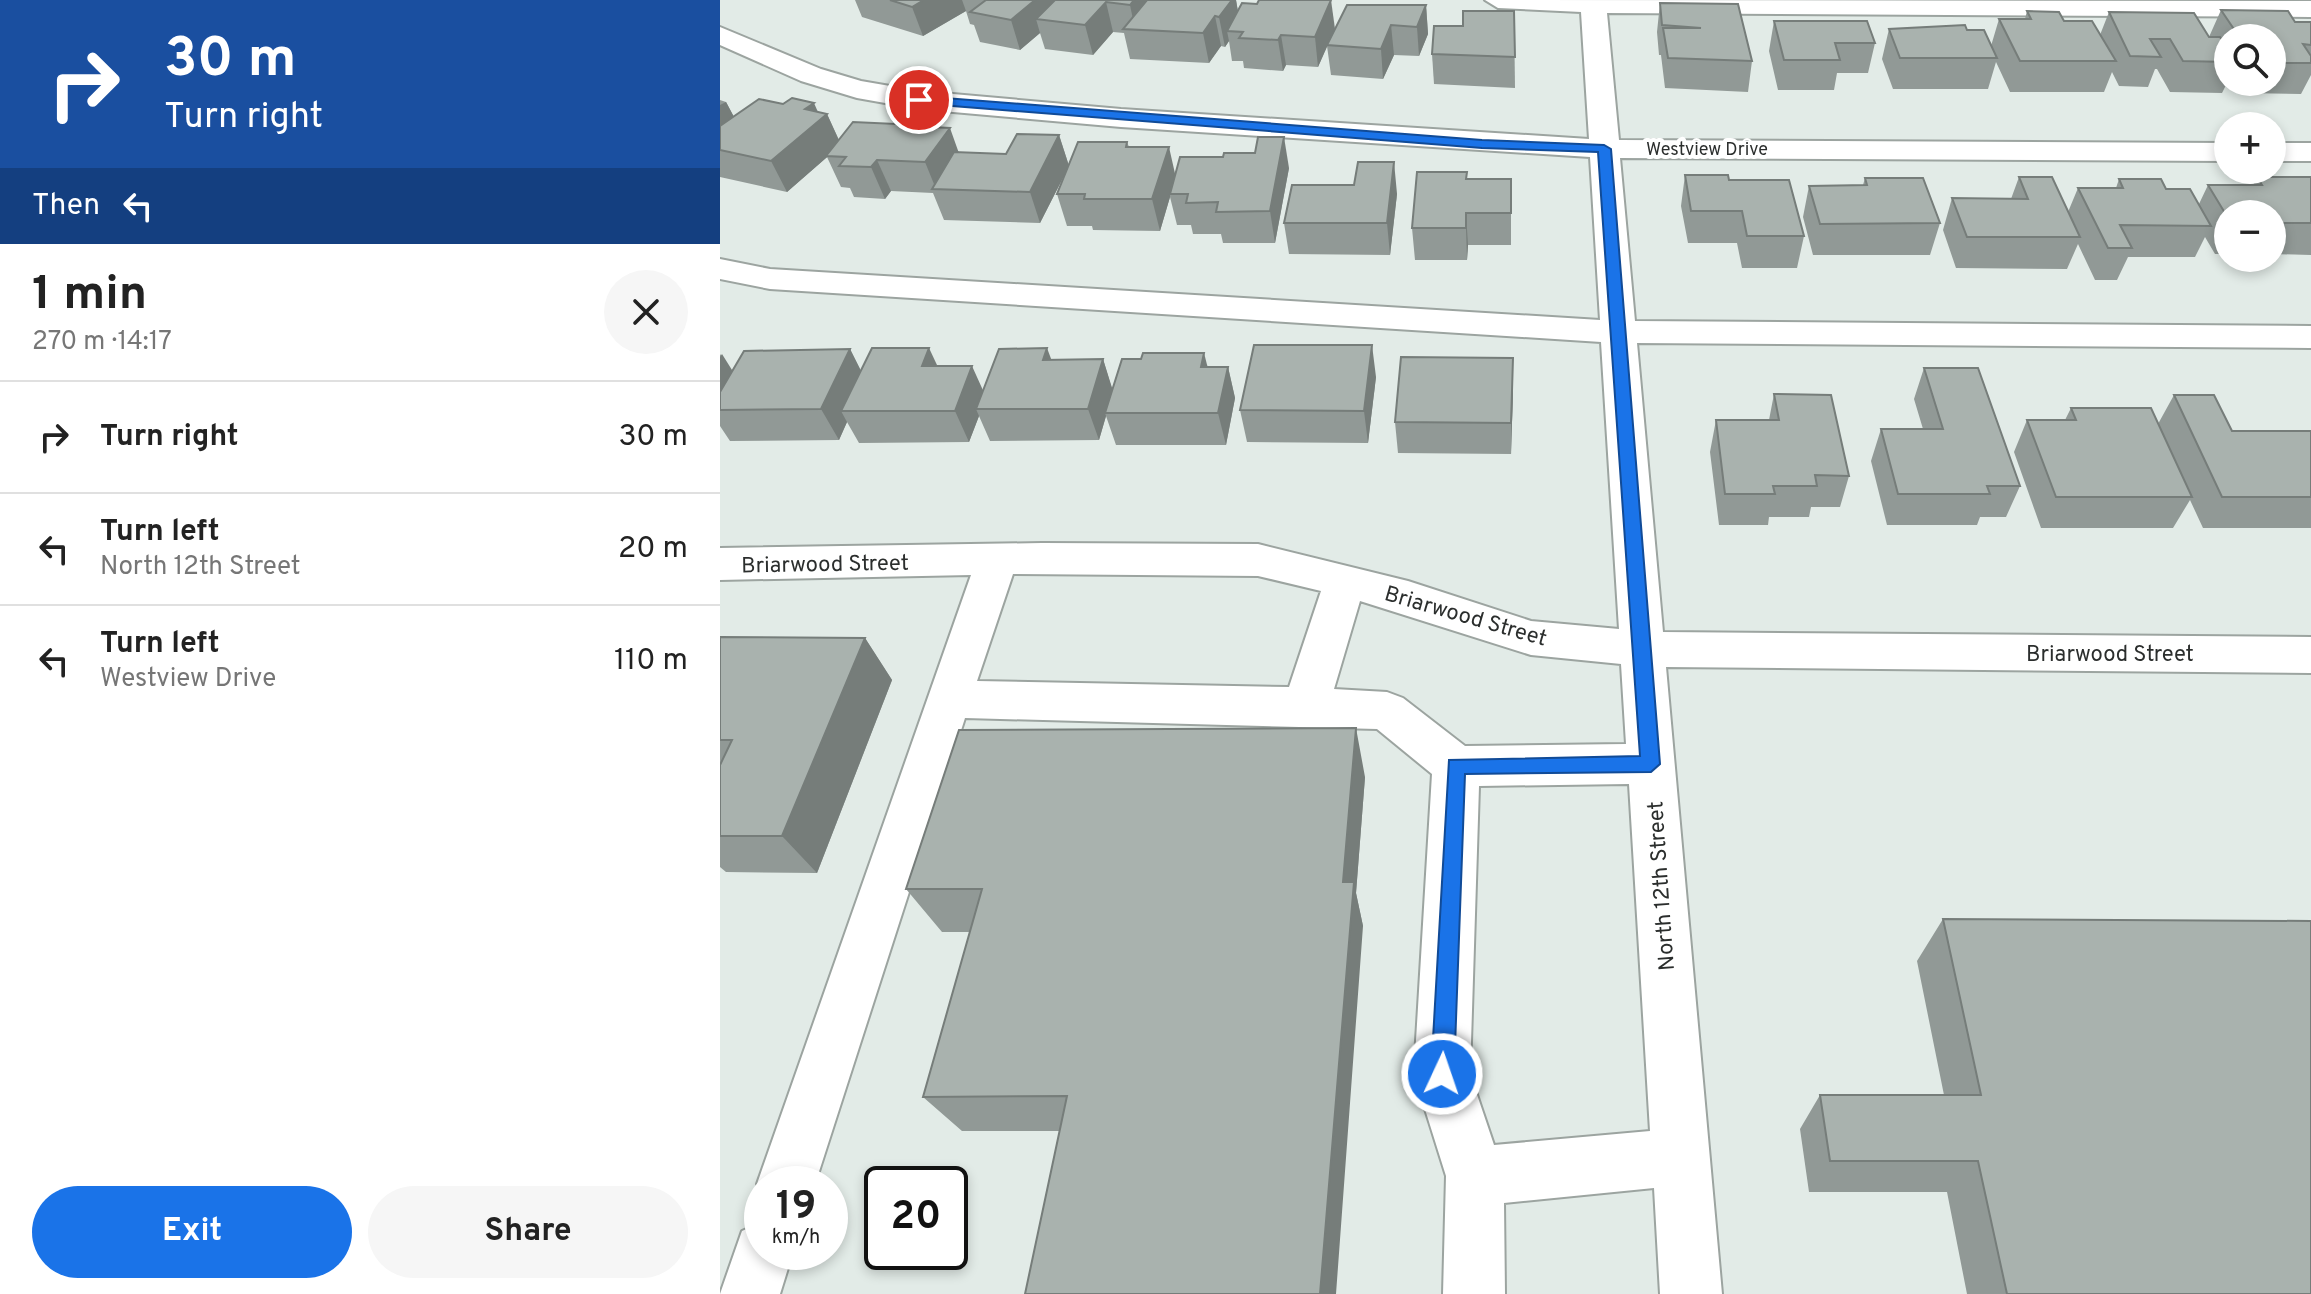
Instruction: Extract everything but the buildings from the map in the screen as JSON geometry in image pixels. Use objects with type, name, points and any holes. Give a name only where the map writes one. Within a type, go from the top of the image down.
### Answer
[{"type":"street","points":[[1498,0],[2311,9]]},
{"type":"street","name":"North 12th Street","points":[[1593,3],[1691,1294]]},
{"type":"street","name":"Westview Drive","points":[[720,35],[811,75],[857,89],[919,100],[1467,143],[1604,149],[2214,152]]},
{"type":"street","points":[[2286,152],[2311,152]]},
{"type":"street","points":[[720,269],[770,279],[1618,332],[2311,337]]},
{"type":"street","name":"Briarwood Street","points":[[720,564],[1042,558],[1258,560],[1408,597],[1531,638],[1643,649],[2311,655]]},
{"type":"street","points":[[792,1166],[997,561]]},
{"type":"street","points":[[1306,706],[1345,582]]},
{"type":"street","points":[[948,699],[1306,706],[1387,711],[1456,766],[1651,764]]},
{"type":"street","points":[[1456,766],[1442,1074],[1475,1176],[1474,1294]]},
{"type":"street","points":[[1475,1176],[1680,1157]]},
{"type":"street","points":[[749,1294],[757,1270]]},
{"type":"route","points":[[919,100],[1482,144],[1604,149],[1651,764],[1456,766],[1442,1074]]}]
